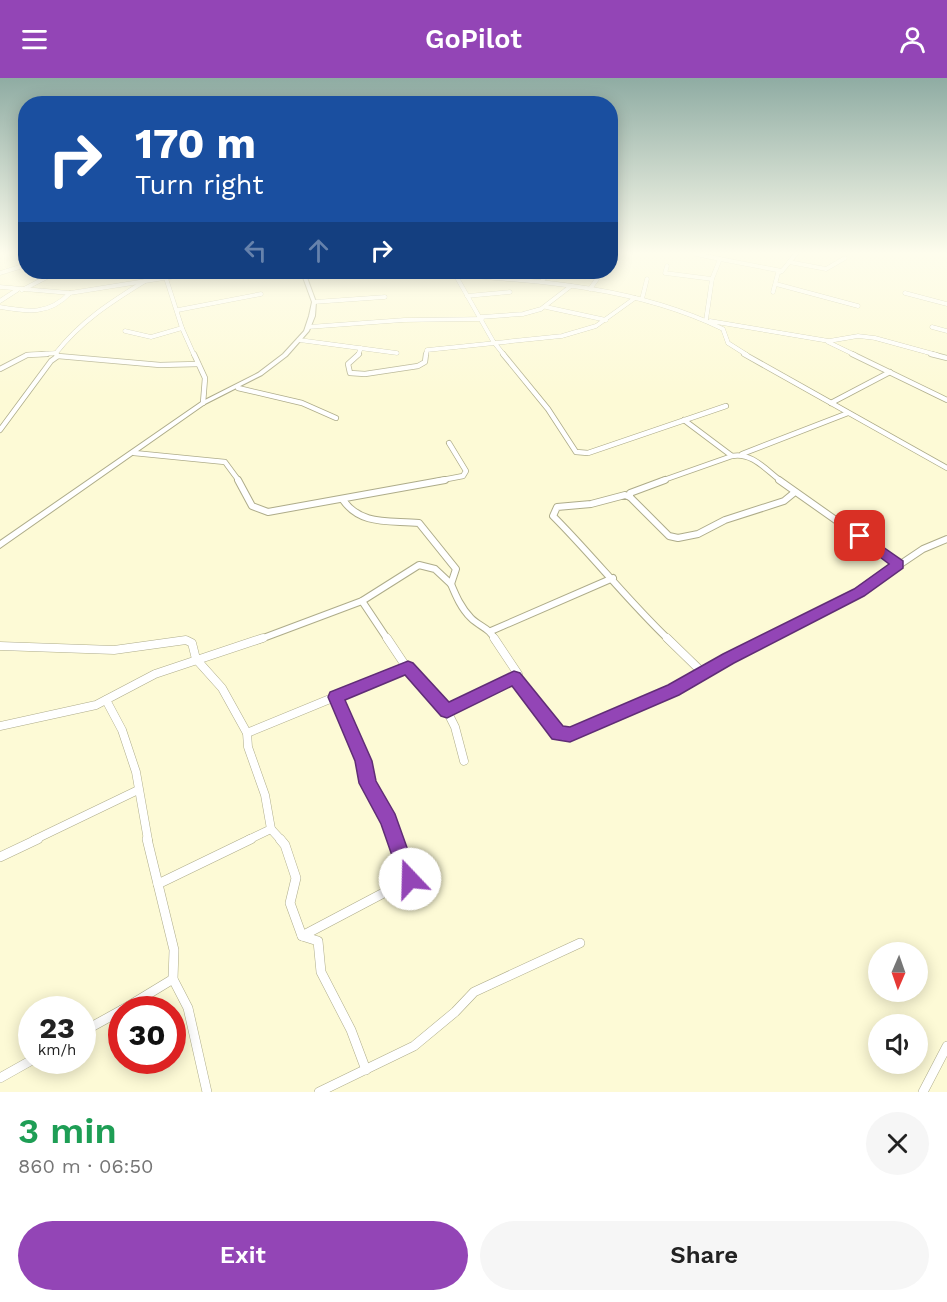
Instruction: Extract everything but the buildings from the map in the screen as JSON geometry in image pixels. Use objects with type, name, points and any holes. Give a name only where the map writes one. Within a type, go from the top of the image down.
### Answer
[{"type":"street","points":[[0,307],[28,312],[51,310],[61,301]]},
{"type":"street","points":[[0,430],[85,318],[112,301]]},
{"type":"street","points":[[175,301],[182,328],[205,378],[203,404]]},
{"type":"street","points":[[178,310],[223,301]]},
{"type":"street","points":[[0,545],[203,404],[237,388],[271,367],[299,340],[308,327],[314,302],[324,301]]},
{"type":"street","points":[[470,301],[494,341],[580,453],[597,451],[726,406]]},
{"type":"street","points":[[308,327],[523,314],[546,307],[553,301]]},
{"type":"street","points":[[299,340],[364,348],[361,348],[358,356],[348,364],[350,373],[365,374],[418,366],[425,362],[427,350],[494,341],[554,338],[592,328],[631,301]]},
{"type":"street","points":[[649,301],[707,321],[723,329],[729,345],[947,468]]},
{"type":"street","points":[[707,321],[709,301]]},
{"type":"street","points":[[844,301],[858,306]]},
{"type":"street","points":[[546,307],[606,320]]},
{"type":"street","points":[[707,321],[792,333],[821,340],[947,400]]},
{"type":"street","points":[[932,327],[947,331]]},
{"type":"street","points":[[125,331],[151,337],[182,328]]},
{"type":"street","points":[[821,340],[844,340],[858,336],[875,338],[947,358]]},
{"type":"street","points":[[841,350],[844,340]]},
{"type":"street","points":[[361,348],[397,353]]},
{"type":"street","points":[[0,369],[27,356],[57,354],[160,364],[198,364]]},
{"type":"street","points":[[831,403],[890,372]]},
{"type":"street","points":[[237,388],[270,394],[336,418]]},
{"type":"street","points":[[630,497],[630,493],[636,490],[817,427],[848,413]]},
{"type":"street","points":[[684,420],[732,456]]},
{"type":"street","points":[[134,453],[228,463],[256,511],[343,500],[463,476],[466,471],[449,443]]},
{"type":"street","points":[[742,454],[753,459],[795,492],[847,525],[898,564]]},
{"type":"street","points":[[703,674],[647,619],[613,578],[553,516],[553,512],[557,507],[564,505],[591,504],[625,495],[630,497],[669,536],[678,538],[698,534],[724,520],[784,501],[795,492]]},
{"type":"street","points":[[343,500],[351,514],[360,518],[419,523],[456,569],[451,584]]},
{"type":"street","points":[[514,678],[558,733],[564,736],[673,690],[859,592],[922,549],[947,539]]},
{"type":"street","points":[[0,726],[64,714],[106,700],[155,674],[196,659],[250,644],[362,601],[419,565],[435,569],[451,584],[468,615],[477,626],[492,631],[613,578]]},
{"type":"street","points":[[362,601],[408,667],[447,711],[455,727],[464,761]]},
{"type":"street","points":[[447,711],[518,674],[497,644],[492,631]]},
{"type":"street","points":[[0,646],[114,650],[186,640],[196,646],[196,659],[222,688],[247,733],[248,747],[265,795],[271,829],[285,845],[296,878],[290,903],[302,936]]},
{"type":"street","points":[[247,733],[408,667]]},
{"type":"street","points":[[302,936],[410,879],[415,867],[404,863],[388,820],[368,783],[363,761],[336,697]]},
{"type":"street","points":[[106,700],[131,755],[174,950],[173,979],[188,1008],[207,1092]]},
{"type":"street","points":[[0,857],[138,790]]},
{"type":"street","points":[[158,884],[271,829]]},
{"type":"street","points":[[302,936],[318,941],[321,972],[351,1030],[366,1070]]},
{"type":"street","points":[[319,1092],[414,1046],[450,1017],[474,992],[580,943]]},
{"type":"street","points":[[145,996],[173,979]]},
{"type":"street","points":[[923,1092],[947,1046]]},
{"type":"street","points":[[0,1078],[18,1068]]},
{"type":"route","points":[[410,879],[415,867],[404,863],[381,804],[374,797],[368,783],[363,761],[336,697],[408,667],[413,676],[422,682],[447,711],[514,678],[558,733],[564,736],[673,690],[729,658],[859,592],[898,564],[860,536]]}]
